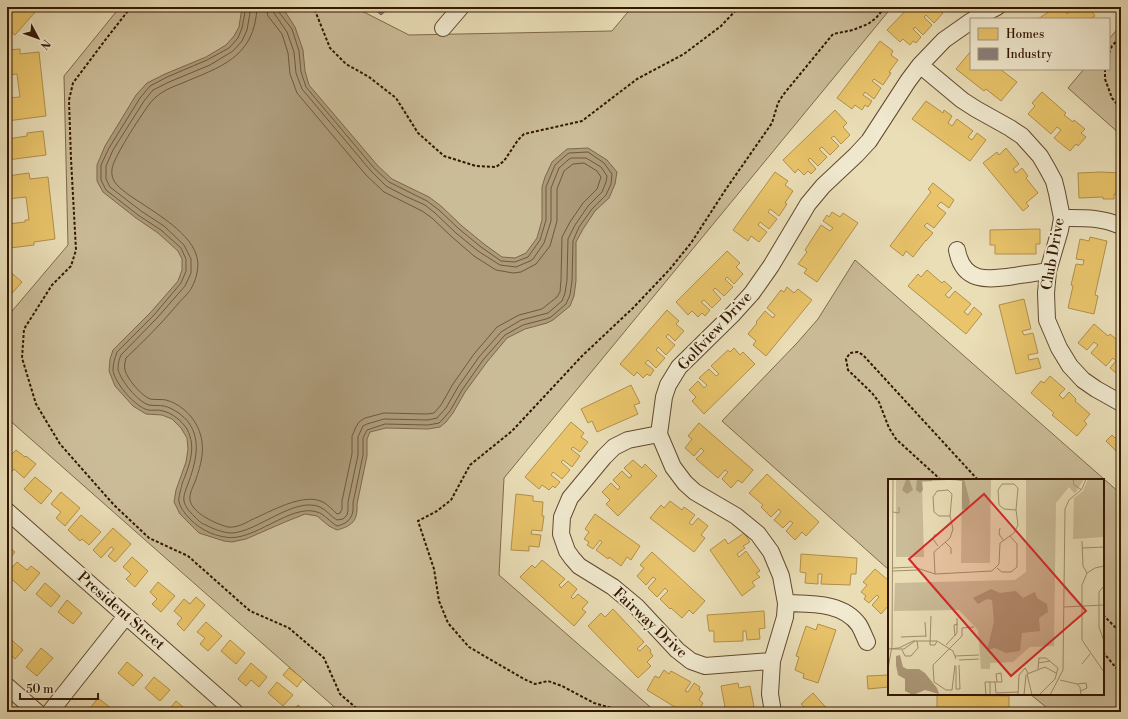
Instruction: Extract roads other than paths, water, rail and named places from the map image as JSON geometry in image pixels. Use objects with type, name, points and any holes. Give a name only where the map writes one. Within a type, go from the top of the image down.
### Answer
[{"type":"street","points":[[444,28],[461,7]]},
{"type":"street","points":[[976,18],[997,7]]},
{"type":"street","name":"Golfview Drive","points":[[659,434],[664,397],[668,385],[679,367],[733,314],[752,293],[771,266],[808,204],[823,186],[869,141],[920,65],[944,40],[970,22]]},
{"type":"street","name":"Club Drive","points":[[920,65],[962,100],[1010,128],[1031,146],[1048,168],[1054,181],[1062,218],[1048,271],[1046,293],[1047,320],[1059,348],[1070,366],[1083,380],[1096,390],[1121,403]]},
{"type":"street","points":[[1062,218],[1099,219],[1121,226]]},
{"type":"street","points":[[957,250],[959,259],[964,268],[972,275],[983,279],[1048,271]]},
{"type":"street","points":[[659,434],[673,467],[685,483],[702,496],[736,516],[758,534],[768,547],[776,563],[781,576],[786,603],[785,617],[772,661],[770,694],[773,712]]},
{"type":"street","name":"Fairway Drive","points":[[659,434],[628,440],[614,447],[570,498],[562,517],[561,534],[567,551],[579,566],[613,588],[637,607],[677,650],[691,661],[705,666],[772,661]]},
{"type":"street","name":"President Street","points":[[7,511],[236,712]]},
{"type":"street","points":[[786,603],[823,605],[839,609],[850,615],[859,624],[867,642]]},
{"type":"street","points":[[50,712],[126,616]]},
{"type":"street","points":[[7,686],[37,712]]},
{"type":"water","points":[[242,7],[280,7],[295,27],[303,50],[305,71],[309,85],[378,166],[392,179],[429,197],[462,226],[502,257],[515,258],[526,253],[537,238],[542,220],[542,187],[545,177],[552,162],[567,149],[588,148],[607,160],[617,172],[615,184],[609,198],[595,211],[576,242],[576,281],[574,296],[570,306],[553,320],[525,329],[507,338],[465,392],[453,413],[440,427],[428,429],[386,428],[370,432],[367,439],[367,456],[357,510],[353,522],[347,527],[337,530],[329,526],[317,516],[305,514],[246,539],[232,542],[199,533],[180,514],[174,502],[176,490],[186,462],[188,449],[187,438],[181,428],[172,419],[162,415],[146,414],[133,406],[115,386],[109,371],[110,359],[113,350],[151,312],[178,281],[182,270],[182,259],[178,251],[158,233],[103,192],[97,181],[97,165],[105,146],[136,95],[147,83],[206,57],[226,45],[234,36],[239,27]]}]
